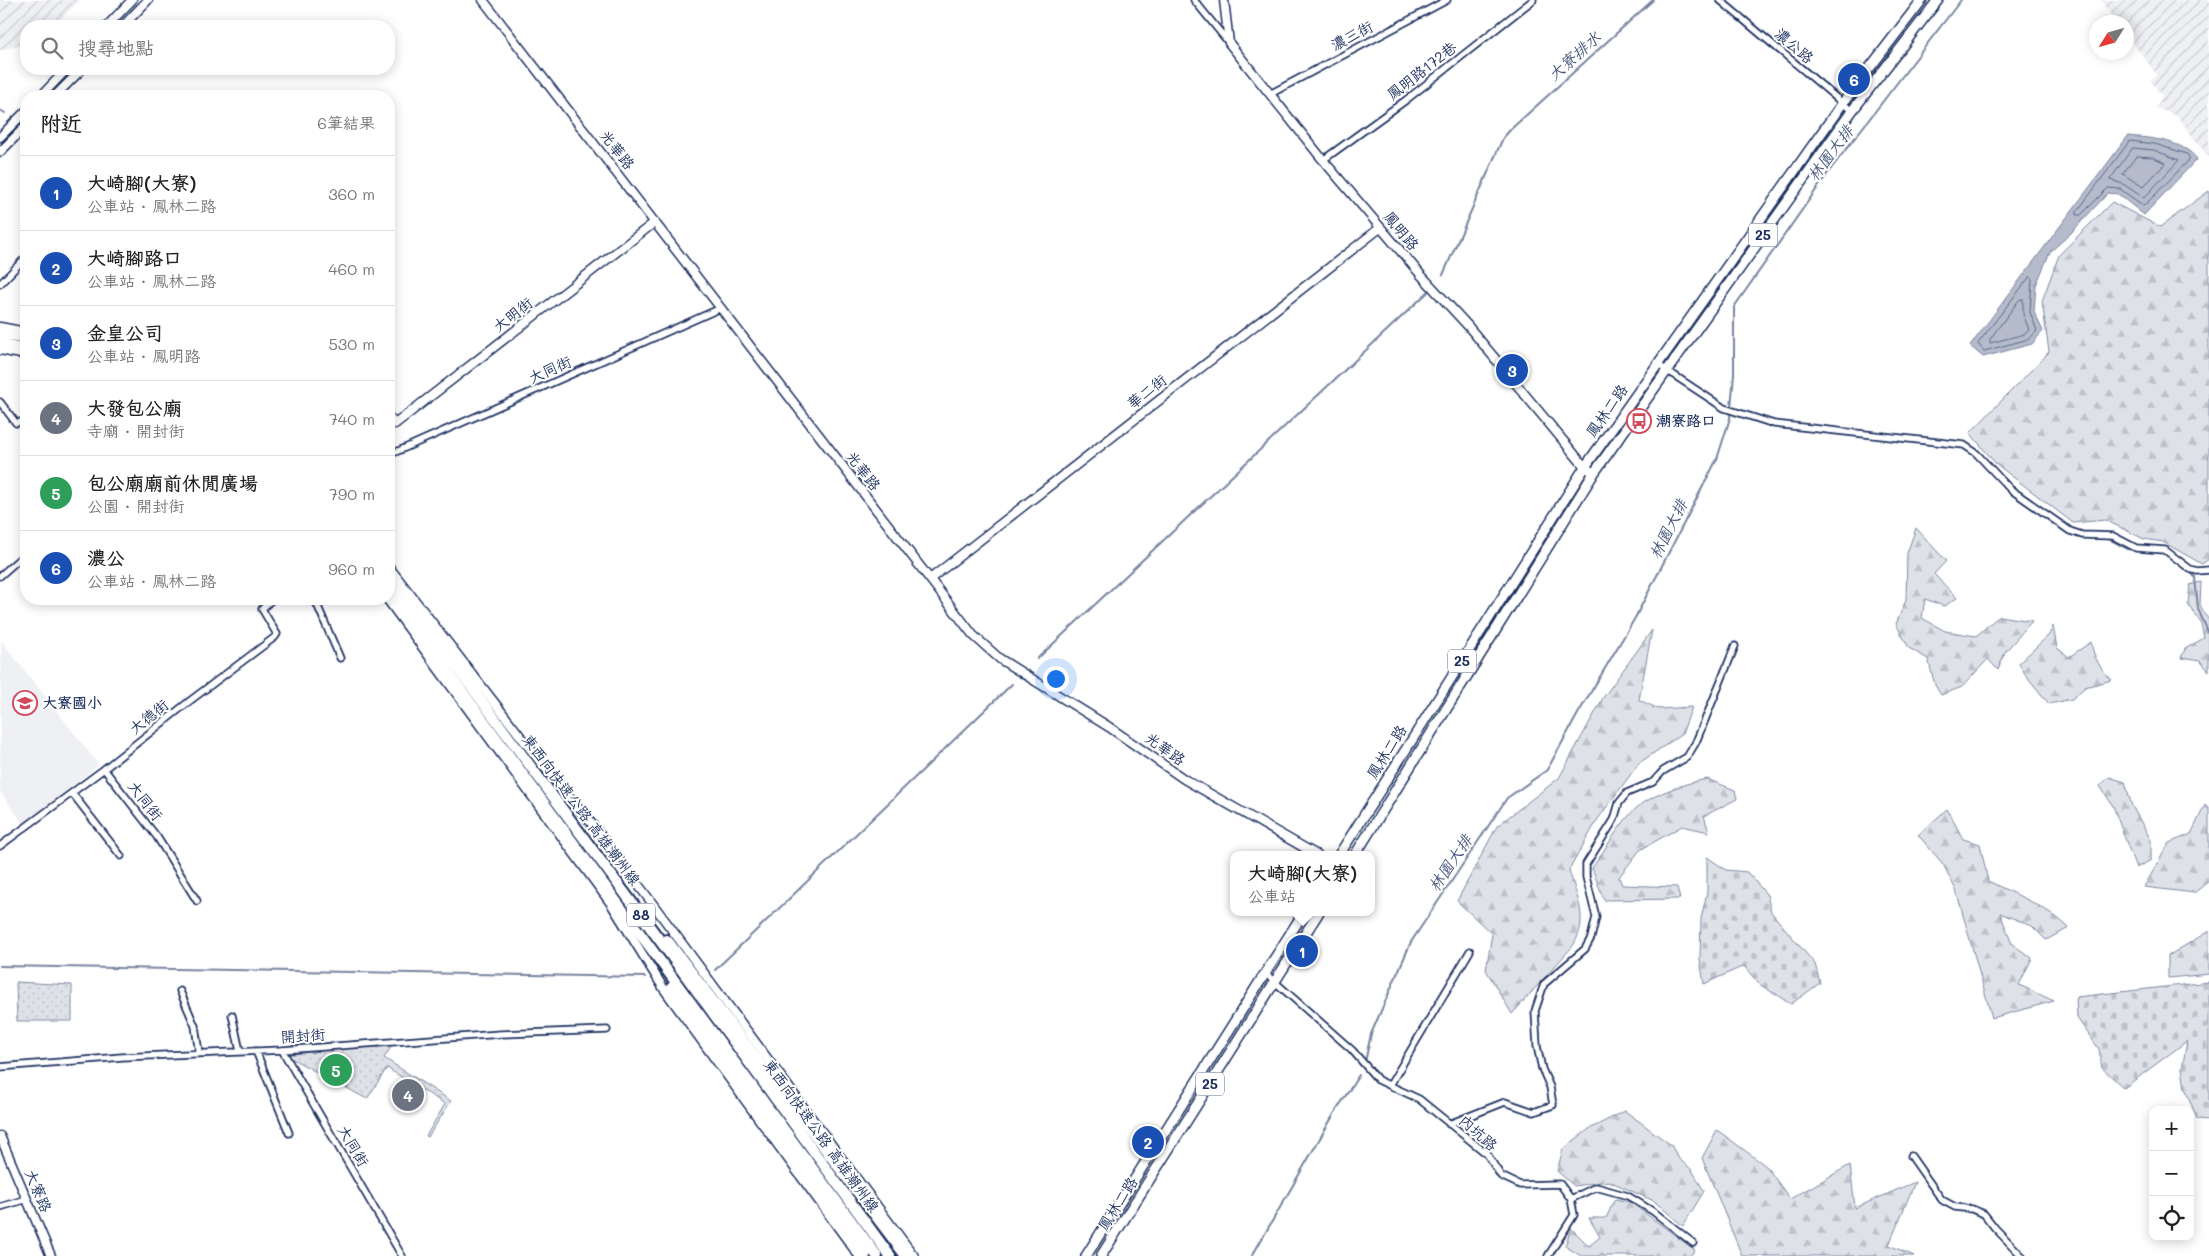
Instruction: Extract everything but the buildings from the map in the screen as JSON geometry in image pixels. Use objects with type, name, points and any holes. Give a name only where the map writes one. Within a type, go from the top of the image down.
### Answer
[{"type":"highway","points":[[0,334],[20,338]]},
{"type":"highway","points":[[0,344],[20,349]]},
{"type":"highway","name":"東西向快速公路 高雄潮州線","points":[[395,584],[890,1256]]},
{"type":"highway","name":"東西向快速公路 高雄潮州線","points":[[395,600],[877,1256]]},
{"type":"highway","points":[[570,820],[584,833],[676,951],[906,1256]]},
{"type":"highway","points":[[619,904],[628,922],[718,1053],[865,1256]]},
{"type":"main road","name":"鳳林二路","points":[[1342,851],[1584,467],[1842,104],[1922,0]]},
{"type":"main road","name":"鳳林二路","points":[[1358,851],[1594,474],[1666,370],[1852,111],[1938,0]]},
{"type":"main road","name":"鳳林二路","points":[[1086,1256],[1302,916]]},
{"type":"main road","name":"鳳林二路","points":[[1101,1256],[1317,916]]},
{"type":"street","points":[[113,20],[132,0]]},
{"type":"street","points":[[129,20],[148,0]]},
{"type":"street","name":"光華路","points":[[483,0],[722,308],[961,621],[1000,658],[1184,779],[1309,851]]},
{"type":"street","name":"鳳明路","points":[[1194,0],[1380,228],[1468,326],[1584,467],[1594,474]]},
{"type":"street","points":[[1224,0],[1229,43]]},
{"type":"street","name":"濃三街","points":[[1270,94],[1447,0]]},
{"type":"street","name":"鳳明路172巷","points":[[1323,160],[1406,100],[1533,0]]},
{"type":"street","name":"濃公路","points":[[1720,0],[1852,111]]},
{"type":"street","points":[[47,90],[61,75]]},
{"type":"street","points":[[61,90],[76,75]]},
{"type":"street","points":[[0,137],[20,117]]},
{"type":"street","points":[[0,152],[20,132]]},
{"type":"street","name":"大明街","points":[[395,423],[655,222]]},
{"type":"street","name":"華二街","points":[[930,579],[1380,228]]},
{"type":"street","points":[[0,284],[20,263]]},
{"type":"street","name":"大同街","points":[[395,451],[722,308]]},
{"type":"street","points":[[0,328],[20,331]]},
{"type":"street","points":[[0,350],[20,354]]},
{"type":"street","points":[[1657,364],[1724,408],[1774,424],[1964,445],[1976,453],[2010,489],[2070,531],[2082,535],[2112,536],[2136,548],[2165,550],[2190,569],[2197,571],[2209,570]]},
{"type":"street","points":[[0,402],[16,423],[20,422]]},
{"type":"street","points":[[0,576],[20,558]]},
{"type":"street","points":[[395,575],[536,757],[592,824],[914,1256]]},
{"type":"street","name":"大德街","points":[[0,846],[275,637],[277,634],[262,609],[266,605]]},
{"type":"street","points":[[317,605],[340,658]]},
{"type":"street","points":[[391,605],[612,905],[664,989],[858,1256]]},
{"type":"street","points":[[1449,1124],[1505,1102],[1534,1112],[1553,1105],[1550,1087],[1542,1069],[1537,1046],[1535,1011],[1544,984],[1585,949],[1591,938],[1596,917],[1586,877],[1586,864],[1614,820],[1619,803],[1627,793],[1653,782],[1664,771],[1686,756],[1696,742],[1735,646]]},
{"type":"street","name":"大同街","points":[[104,768],[157,837],[198,901]]},
{"type":"street","points":[[72,793],[122,856]]},
{"type":"street","points":[[1390,1085],[1470,951]]},
{"type":"street","name":"內坑路","points":[[1266,974],[1352,1050],[1378,1080],[1420,1099],[1487,1154],[1501,1176],[1520,1185],[1560,1184],[1571,1199]]},
{"type":"street","points":[[180,991],[195,1026],[199,1053]]},
{"type":"street","points":[[232,1015],[240,1051]]},
{"type":"street","name":"開封街","points":[[0,1066],[199,1053],[282,1050],[501,1034],[607,1030]]},
{"type":"street","name":"大同街","points":[[282,1050],[402,1256]]},
{"type":"street","points":[[256,1051],[289,1133]]},
{"type":"street","name":"大寮路","points":[[0,1136],[51,1256]]},
{"type":"street","points":[[1911,1156],[1942,1200],[1956,1207],[1972,1209],[1984,1214],[2022,1256]]},
{"type":"street","points":[[1548,1256],[1574,1215],[1571,1199],[1596,1187],[1628,1196],[1654,1212],[1692,1243]]},
{"type":"street","points":[[0,1207],[27,1200]]},
{"type":"shaded area","points":[[0,0],[80,0],[60,20],[20,20],[20,45],[0,50]]},
{"type":"shaded area","points":[[2100,0],[2209,0],[2209,158],[2177,116],[2156,108],[2162,96],[2150,80],[2157,75],[2134,44],[2134,15],[2112,15]]},
{"type":"shaded area","name":"大寮國小","points":[[1,640],[99,765],[23,824],[0,791]]},
{"type":"green space","points":[[2209,191],[2209,559],[2202,564],[2163,542],[2144,539],[2105,520],[2073,523],[1996,464],[1970,433],[2049,352],[2042,301],[2059,255],[2112,202],[2160,227]]},
{"type":"green space","points":[[1916,528],[1946,561],[1934,574],[1957,598],[1944,606],[1925,599],[1922,618],[1945,631],[1976,636],[1999,616],[2032,621],[2005,652],[1998,670],[1988,659],[1962,687],[1941,695],[1935,685],[1928,659],[1909,648],[1896,624],[1906,600],[1907,553]]},
{"type":"green space","points":[[2201,582],[2200,605],[2209,621],[2209,671],[2200,661],[2181,658],[2185,649],[2204,638],[2201,623],[2188,604],[2190,585]]},
{"type":"green space","points":[[2053,626],[2057,648],[2069,657],[2091,642],[2098,663],[2112,680],[2085,687],[2072,699],[2049,704],[2025,674],[2019,663],[2049,635]]},
{"type":"green space","points":[[1652,630],[1639,700],[1659,709],[1692,707],[1682,734],[1639,763],[1598,819],[1569,870],[1580,909],[1580,928],[1577,937],[1572,947],[1512,1014],[1486,970],[1492,934],[1457,901],[1497,826],[1559,778],[1603,698]]},
{"type":"green space","points":[[2109,777],[2125,782],[2132,806],[2151,840],[2151,860],[2136,868],[2113,806],[2100,786]]},
{"type":"green space","points":[[1707,779],[1735,790],[1737,799],[1704,816],[1709,832],[1682,826],[1640,850],[1619,877],[1622,885],[1677,887],[1680,899],[1604,900],[1592,868],[1626,819],[1639,806],[1662,793]]},
{"type":"green space","points":[[2205,805],[2209,808],[2209,881],[2194,893],[2144,887],[2169,843],[2191,834]]},
{"type":"green space","points":[[1947,809],[1963,839],[1980,844],[1988,881],[2041,907],[2069,928],[2046,940],[2032,926],[2000,913],[2012,944],[2032,958],[2019,985],[2054,1001],[1992,1018],[1956,890],[1943,864],[1918,835]]},
{"type":"green space","points":[[1707,857],[1726,870],[1747,872],[1767,895],[1771,912],[1815,964],[1820,983],[1791,1004],[1759,984],[1744,966],[1704,984],[1700,959],[1701,919],[1707,892]]},
{"type":"green space","points":[[2209,931],[2209,974],[2168,978],[2168,956]]},
{"type":"green space","points":[[16,982],[72,985],[72,1021],[17,1021]]},
{"type":"green space","points":[[2209,982],[2209,1120],[2197,1119],[2194,1106],[2192,1106],[2185,1088],[2182,1069],[2187,1041],[2124,1088],[2102,1068],[2099,1049],[2077,1018],[2076,997]]},
{"type":"green space","points":[[394,1042],[384,1058],[451,1101],[428,1137],[426,1136],[445,1104],[387,1068],[367,1099],[285,1055]]},
{"type":"green space","points":[[1625,1111],[1671,1145],[1679,1159],[1692,1170],[1704,1191],[1683,1226],[1654,1201],[1609,1181],[1574,1186],[1557,1171],[1563,1149],[1589,1129]]},
{"type":"green space","points":[[1717,1130],[1766,1166],[1790,1199],[1850,1165],[1855,1208],[1915,1182],[1889,1245],[1914,1256],[1742,1256],[1702,1158]]},
{"type":"green space","points":[[1615,1199],[1630,1202],[1695,1250],[1690,1256],[1581,1256],[1565,1246],[1571,1228],[1589,1246],[1600,1237],[1589,1218],[1606,1218]]},
{"type":"water","points":[[2128,136],[2156,139],[2175,144],[2191,153],[2197,159],[2144,215],[2118,194],[2108,193],[2071,233],[2050,252],[2036,285],[2034,312],[2043,331],[2032,344],[1983,357],[1970,346]]},
{"type":"waterway","name":"大寮排水","points":[[1443,275],[1503,138],[1653,0]]},
{"type":"waterway","name":"林園大排","points":[[1365,1062],[1371,1034],[1411,942],[1507,798],[1547,770],[1635,618],[1717,459],[1730,418],[1734,375],[1734,307],[1830,170],[1961,0]]},
{"type":"waterway","points":[[0,110],[5,113]]},
{"type":"waterway","points":[[1037,659],[1428,292]]},
{"type":"waterway","points":[[2109,539],[2128,549],[2148,551]]},
{"type":"waterway","points":[[2189,571],[2195,577],[2198,609],[2209,634]]},
{"type":"waterway","points":[[715,970],[1012,684]]},
{"type":"waterway","points":[[0,966],[645,977]]},
{"type":"waterway","points":[[1252,1256],[1334,1114],[1359,1075]]},
{"type":"place","name":"濃公","points":[[1854,79]]},
{"type":"place","name":"金皇公司","points":[[1512,370]]},
{"type":"place","name":"潮寮路口","points":[[1639,421]]},
{"type":"place","name":"大寮國小","points":[[25,703]]},
{"type":"place","name":"大崎腳(大寮)","points":[[1302,951]]},
{"type":"place","name":"包公廟廟前休閒廣場","points":[[336,1070]]},
{"type":"place","name":"大發包公廟","points":[[408,1095]]},
{"type":"place","name":"大崎腳路口","points":[[1148,1142]]}]
